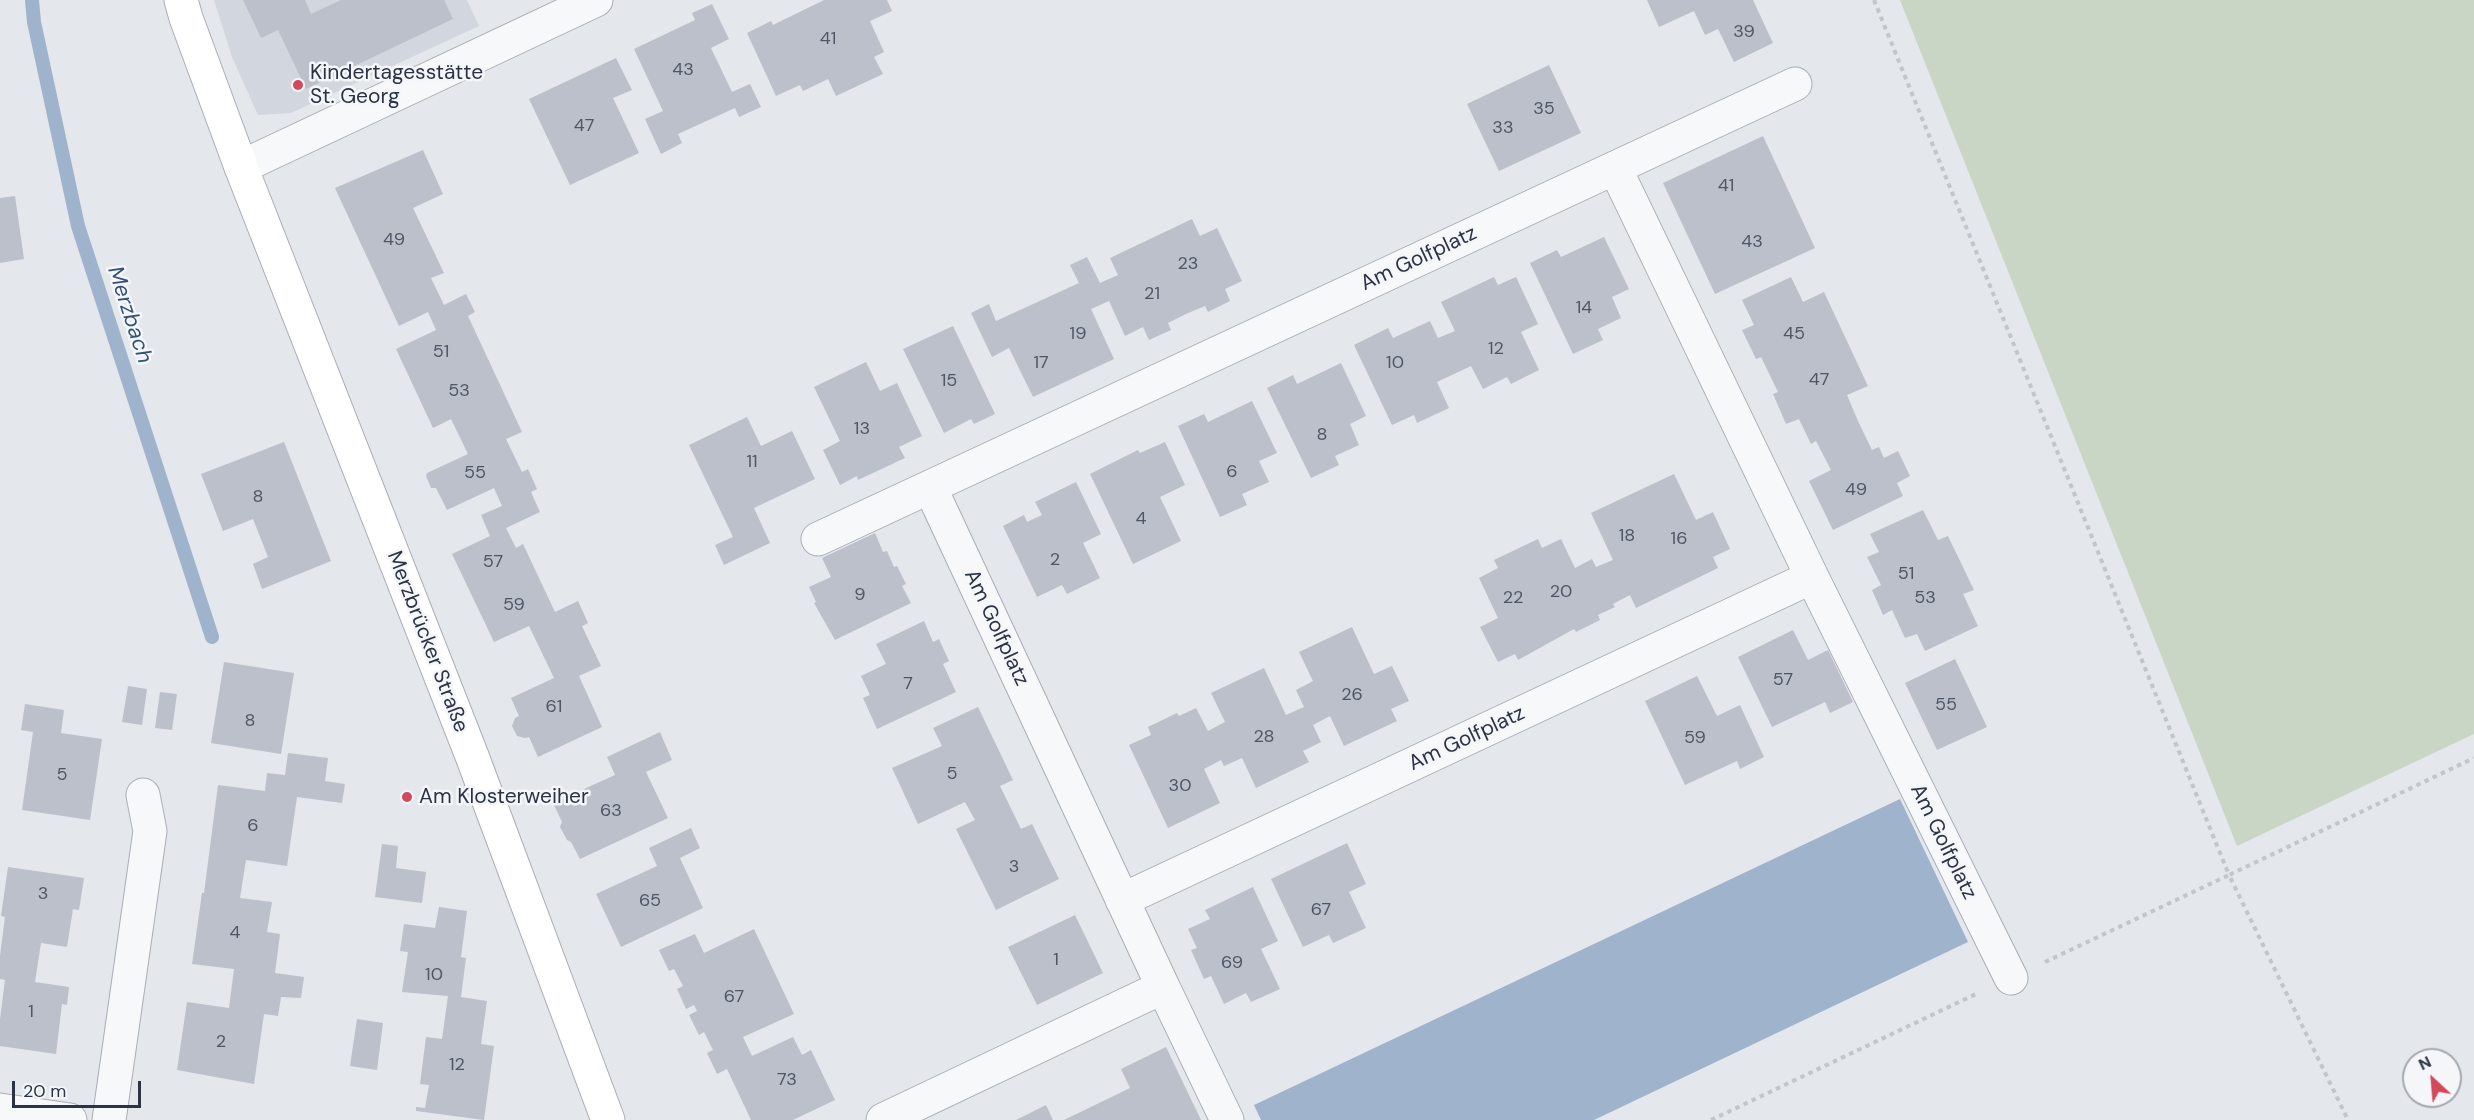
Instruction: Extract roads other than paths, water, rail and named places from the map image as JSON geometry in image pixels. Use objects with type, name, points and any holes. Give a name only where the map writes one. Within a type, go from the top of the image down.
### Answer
[{"type":"street","name":"Merzbrücker Straße","points":[[181,0],[241,167],[472,756],[608,1120]]},
{"type":"street","points":[[241,167],[596,0]]},
{"type":"street","name":"Am Golfplatz","points":[[818,539],[1795,84]]},
{"type":"street","name":"Am Golfplatz","points":[[1615,168],[1812,577],[2011,978]]},
{"type":"street","name":"Am Golfplatz","points":[[930,487],[1227,1120]]},
{"type":"street","name":"Am Golfplatz","points":[[1122,900],[1812,577]]},
{"type":"street","points":[[109,1120],[150,831],[143,795]]},
{"type":"street","points":[[883,1120],[1163,987]]},
{"type":"street","points":[[0,1110],[70,1120]]},
{"type":"water","points":[[1900,799],[1968,942],[1594,1120],[1261,1120],[1254,1105]]},
{"type":"waterway","name":"Merzbach","points":[[32,0],[34,22],[78,226],[212,637]]},
{"type":"place","name":"Kindertagesstätte St. Georg","points":[[298,85]]},
{"type":"place","name":"Am Klosterweiher","points":[[407,797]]}]
